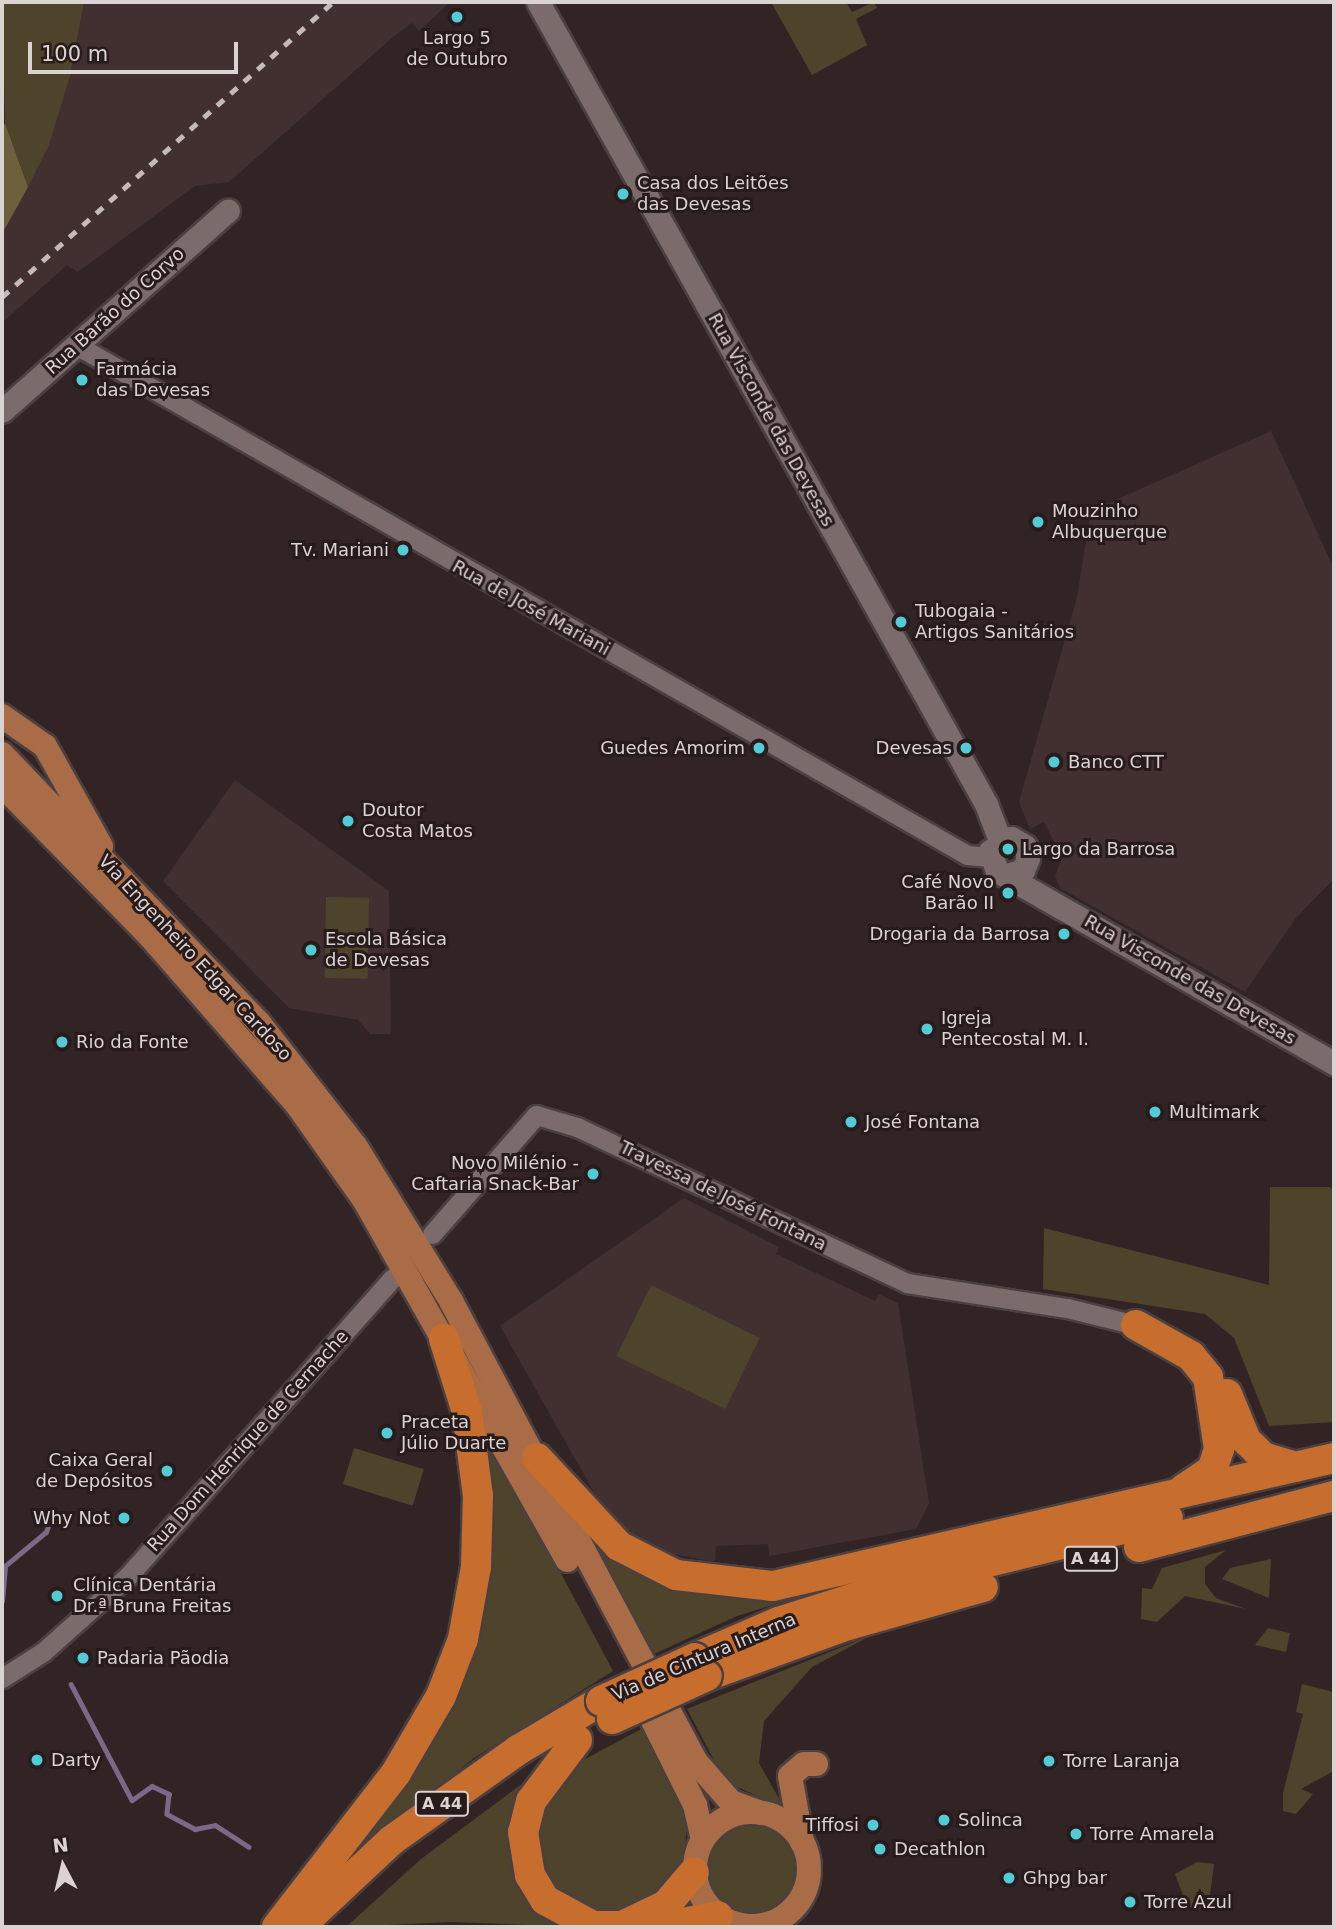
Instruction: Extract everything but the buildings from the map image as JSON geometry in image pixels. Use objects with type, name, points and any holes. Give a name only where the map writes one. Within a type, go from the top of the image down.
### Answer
[{"type":"highway","points":[[1136,1325],[1179,1332],[1202,1347],[1220,1370],[1246,1440],[1263,1457],[1295,1467]]},
{"type":"highway","points":[[1136,1325],[1191,1356],[1208,1377],[1220,1425],[1212,1470],[1170,1497]]},
{"type":"highway","points":[[277,1927],[396,1773],[441,1696],[463,1639],[476,1567],[478,1496],[467,1412],[444,1339]]},
{"type":"highway","points":[[537,1458],[619,1546],[676,1575],[712,1584],[773,1586],[1026,1533],[1334,1458]]},
{"type":"highway","name":"Via de Cintura Interna","points":[[299,1927],[392,1840],[518,1749],[701,1667],[778,1622],[895,1585],[956,1575],[1334,1473]]},
{"type":"highway","name":"Via de Cintura Interna","points":[[701,1667],[848,1625],[1334,1496]]},
{"type":"highway","points":[[895,1585],[1026,1533]]},
{"type":"highway","name":"Via de Cintura Interna","points":[[325,1927],[405,1854],[530,1765],[577,1740],[607,1710]]},
{"type":"highway","points":[[577,1740],[531,1801],[523,1832],[530,1875],[545,1900],[593,1926],[622,1926],[666,1905],[694,1872]]},
{"type":"highway","points":[[663,1927],[718,1916]]},
{"type":"main road","name":"Rua Visconde das Devesas","points":[[538,2],[986,804],[995,848]]},
{"type":"main road","name":"Rua Barão do Corvo","points":[[2,411],[228,210]]},
{"type":"main road","points":[[2,716],[45,746],[110,866]]},
{"type":"main road","name":"Via Engenheiro Edgar Cardoso","points":[[2,754],[259,1023],[356,1147],[451,1301],[537,1458],[696,1762],[731,1802],[762,1813]]},
{"type":"main road","name":"Via Engenheiro Edgar Cardoso","points":[[2,785],[149,935],[298,1106],[365,1201],[670,1750],[703,1839]]},
{"type":"main road","points":[[1021,842],[1027,863],[1007,875],[995,848],[1021,842]]},
{"type":"main road","name":"Rua Visconde das Devesas","points":[[1027,863],[1046,895]]},
{"type":"main road","name":"Rua Visconde das Devesas","points":[[1007,875],[1334,1063]]},
{"type":"main road","points":[[802,1842],[785,1823],[762,1813],[728,1817],[703,1839],[694,1872],[702,1896],[718,1916],[751,1927],[783,1917],[795,1917],[809,1875],[790,1776],[804,1764],[816,1763]]},
{"type":"street","name":"Rua de José Mariani","points":[[78,346],[967,855],[995,848]]},
{"type":"street","name":"Travessa de José Fontana","points":[[432,1234],[536,1115],[600,1138],[907,1283],[1067,1308],[1136,1325]]},
{"type":"street","name":"Rua Dom Henrique de Cernache","points":[[2,1678],[43,1651],[128,1576],[393,1278]]},
{"type":"shaded area","points":[[2,2],[84,2],[70,76],[49,145],[28,187],[5,123]]},
{"type":"shaded area","points":[[84,2],[450,2],[419,31],[412,23],[393,37],[229,182],[195,186],[78,272],[67,265],[2,323],[2,234],[49,145]]},
{"type":"shaded area","points":[[771,2],[846,2],[852,12],[874,2],[877,8],[856,19],[867,45],[812,75]]},
{"type":"shaded area","points":[[5,123],[28,187],[2,234],[2,128]]},
{"type":"shaded area","points":[[1271,431],[1334,569],[1334,879],[1296,918],[1245,992],[1060,888],[1055,877],[1062,857],[1044,822],[1030,829],[1019,802],[1077,597],[1091,511]]},
{"type":"shaded area","name":"Escola Básica de Devesas","points":[[235,780],[389,891],[391,1034],[370,1034],[358,1020],[289,1008],[163,881]]},
{"type":"shaded area","points":[[326,897],[369,898],[368,979],[325,978]]},
{"type":"shaded area","points":[[1270,1187],[1330,1187],[1334,1192],[1334,1422],[1269,1426],[1234,1338],[1205,1314],[1043,1289],[1044,1228],[1269,1285]]},
{"type":"shaded area","points":[[684,1198],[779,1247],[776,1254],[875,1301],[879,1294],[898,1303],[929,1503],[916,1529],[769,1556],[768,1544],[716,1546],[715,1562],[668,1553],[632,1534],[604,1510],[500,1326]]},
{"type":"shaded area","points":[[651,1285],[760,1338],[725,1409],[616,1356]]},
{"type":"shaded area","points":[[474,1410],[613,1671],[474,1758],[317,1887],[476,1627]]},
{"type":"shaded area","points":[[354,1448],[424,1469],[413,1506],[343,1484]]},
{"type":"shaded area","points":[[582,1521],[614,1550],[803,1587],[805,1595],[737,1616],[654,1654]]},
{"type":"shaded area","points":[[1226,1550],[1205,1567],[1205,1584],[1216,1598],[1246,1609],[1185,1596],[1157,1622],[1141,1619],[1142,1588],[1152,1589],[1162,1568]]},
{"type":"shaded area","points":[[1271,1559],[1269,1598],[1222,1579],[1230,1568]]},
{"type":"shaded area","points":[[1268,1628],[1290,1633],[1286,1652],[1255,1645]]},
{"type":"shaded area","points":[[874,1634],[812,1667],[764,1721],[759,1763],[785,1809],[725,1781],[687,1709]]},
{"type":"shaded area","points":[[1302,1684],[1334,1692],[1334,1771],[1301,1789],[1313,1794],[1296,1814],[1283,1811],[1283,1793],[1303,1714],[1296,1712]]},
{"type":"shaded area","points":[[643,1728],[678,1791],[687,1823],[684,1860],[668,1889],[633,1912],[590,1913],[554,1894],[536,1858],[535,1816],[576,1764]]},
{"type":"shaded area","points":[[530,1778],[512,1850],[579,1927],[451,1922],[346,1927],[421,1859]]},
{"type":"shaded area","points":[[752,1822],[778,1830],[790,1842],[798,1868],[790,1894],[778,1906],[752,1914],[726,1906],[714,1894],[706,1868],[714,1842],[726,1830]]},
{"type":"shaded area","points":[[1197,1862],[1214,1864],[1209,1904],[1202,1909],[1187,1906],[1175,1874]]},
{"type":"waterway","points":[[2,1601],[5,1566],[46,1532],[54,1510]]},
{"type":"waterway","points":[[71,1684],[132,1800],[152,1786],[169,1794],[167,1814],[195,1829],[215,1825],[249,1847]]},
{"type":"railway","points":[[2,297],[333,2]]},
{"type":"place","name":"Largo 5 de Outubro","points":[[457,17]]},
{"type":"place","name":"Casa dos Leitões das Devesas","points":[[623,194]]},
{"type":"place","name":"Farmácia das Devesas","points":[[82,380]]},
{"type":"place","name":"Mouzinho Albuquerque","points":[[1038,522]]},
{"type":"place","name":"Tv. Mariani","points":[[403,550]]},
{"type":"place","name":"Tubogaia - Artigos Sanitários","points":[[901,622]]},
{"type":"place","name":"Guedes Amorim","points":[[759,748]]},
{"type":"place","name":"Devesas","points":[[966,748]]},
{"type":"place","name":"Banco CTT","points":[[1054,762]]},
{"type":"place","name":"Doutor Costa Matos","points":[[348,821]]},
{"type":"place","name":"Largo da Barrosa","points":[[1008,849]]},
{"type":"place","name":"Café Novo Barão II","points":[[1008,893]]},
{"type":"place","name":"Drogaria da Barrosa","points":[[1064,934]]},
{"type":"place","name":"Escola Básica de Devesas","points":[[311,950]]},
{"type":"place","name":"Igreja Pentecostal M. I.","points":[[927,1029]]},
{"type":"place","name":"Rio da Fonte","points":[[62,1042]]},
{"type":"place","name":"Multimark","points":[[1155,1112]]},
{"type":"place","name":"José Fontana","points":[[851,1122]]},
{"type":"place","name":"Novo Milénio - Caftaria Snack-Bar","points":[[593,1174]]},
{"type":"place","name":"Praceta Júlio Duarte","points":[[387,1433]]},
{"type":"place","name":"Caixa Geral de Depósitos","points":[[167,1471]]},
{"type":"place","name":"Why Not","points":[[124,1518]]},
{"type":"place","name":"Clínica Dentária Dr.ª Bruna Freitas","points":[[57,1596]]},
{"type":"place","name":"Padaria Pãodia","points":[[83,1658]]},
{"type":"place","name":"Darty","points":[[37,1760]]},
{"type":"place","name":"Torre Laranja","points":[[1049,1761]]},
{"type":"place","name":"Solinca","points":[[944,1820]]},
{"type":"place","name":"Tiffosi","points":[[873,1825]]},
{"type":"place","name":"Torre Amarela","points":[[1076,1834]]},
{"type":"place","name":"Decathlon","points":[[880,1849]]},
{"type":"place","name":"Ghpg bar","points":[[1009,1878]]},
{"type":"place","name":"Torre Azul","points":[[1130,1902]]}]
